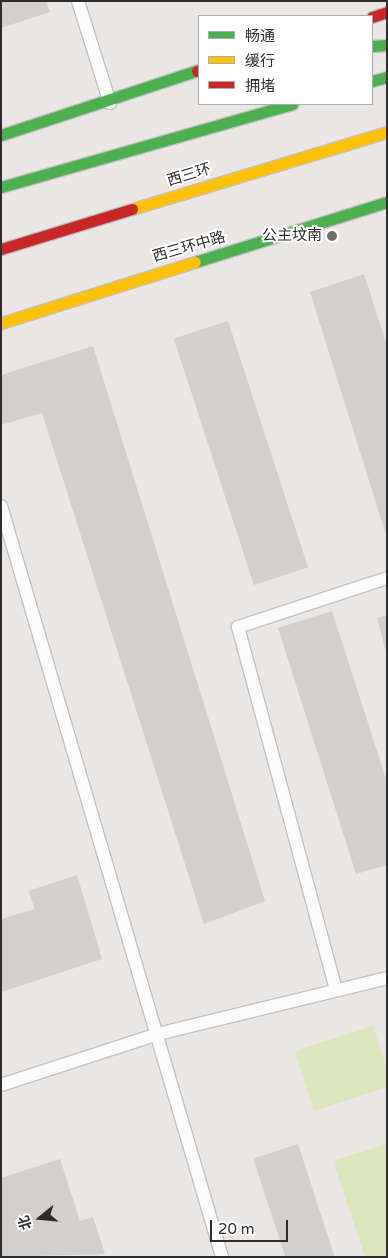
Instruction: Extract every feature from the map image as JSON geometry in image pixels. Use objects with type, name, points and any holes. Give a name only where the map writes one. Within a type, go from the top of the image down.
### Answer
[{"type":"main road","points":[[373,17],[387,12]]},
{"type":"main road","points":[[373,46],[387,45]]},
{"type":"main road","points":[[1,135],[110,103],[198,71]]},
{"type":"main road","points":[[373,81],[387,77]]},
{"type":"main road","points":[[1,186],[288,105]]},
{"type":"main road","name":"西三环","points":[[1,249],[387,132]]},
{"type":"main road","name":"西三环中路","points":[[1,323],[387,202]]},
{"type":"lane","points":[[78,1],[110,103]]},
{"type":"lane","points":[[1,506],[158,1034],[222,1257]]},
{"type":"lane","points":[[336,990],[238,627],[387,578]]},
{"type":"lane","points":[[1,1085],[158,1034],[387,978]]},
{"type":"green space","points":[[373,1026],[387,1069],[387,1087],[314,1111],[295,1051]]},
{"type":"green space","points":[[387,1144],[387,1257],[365,1257],[333,1161]]},
{"type":"building","points":[[1,1],[46,1],[50,12],[1,28]]},
{"type":"building","points":[[364,274],[387,346],[386,535],[310,292]]},
{"type":"building","points":[[228,321],[308,567],[254,585],[174,339]]},
{"type":"building","points":[[93,346],[265,901],[204,924],[42,413],[1,425],[1,375]]},
{"type":"building","points":[[332,611],[387,782],[387,865],[356,874],[278,628]]},
{"type":"building","points":[[387,615],[387,652],[386,652],[377,618]]},
{"type":"building","points":[[77,875],[102,959],[1,992],[1,919],[35,909],[28,891]]},
{"type":"building","points":[[298,1144],[335,1257],[285,1257],[253,1159]]},
{"type":"building","points":[[60,1159],[80,1221],[93,1217],[105,1254],[1,1257],[1,1178]]},
{"type":"traffic: fast","points":[[373,46],[387,45]]},
{"type":"traffic: fast","points":[[1,135],[198,70]]},
{"type":"traffic: fast","points":[[373,81],[387,77]]},
{"type":"traffic: fast","points":[[1,187],[288,105]]},
{"type":"traffic: fast","points":[[195,262],[387,202]]},
{"type":"traffic: slow","points":[[132,209],[387,132]]},
{"type":"traffic: slow","points":[[1,323],[195,262]]},
{"type":"traffic: jam","points":[[373,17],[387,12]]},
{"type":"traffic: jam","points":[[1,249],[132,209]]},
{"type":"place","name":"公主坟南","points":[[332,236]]}]
